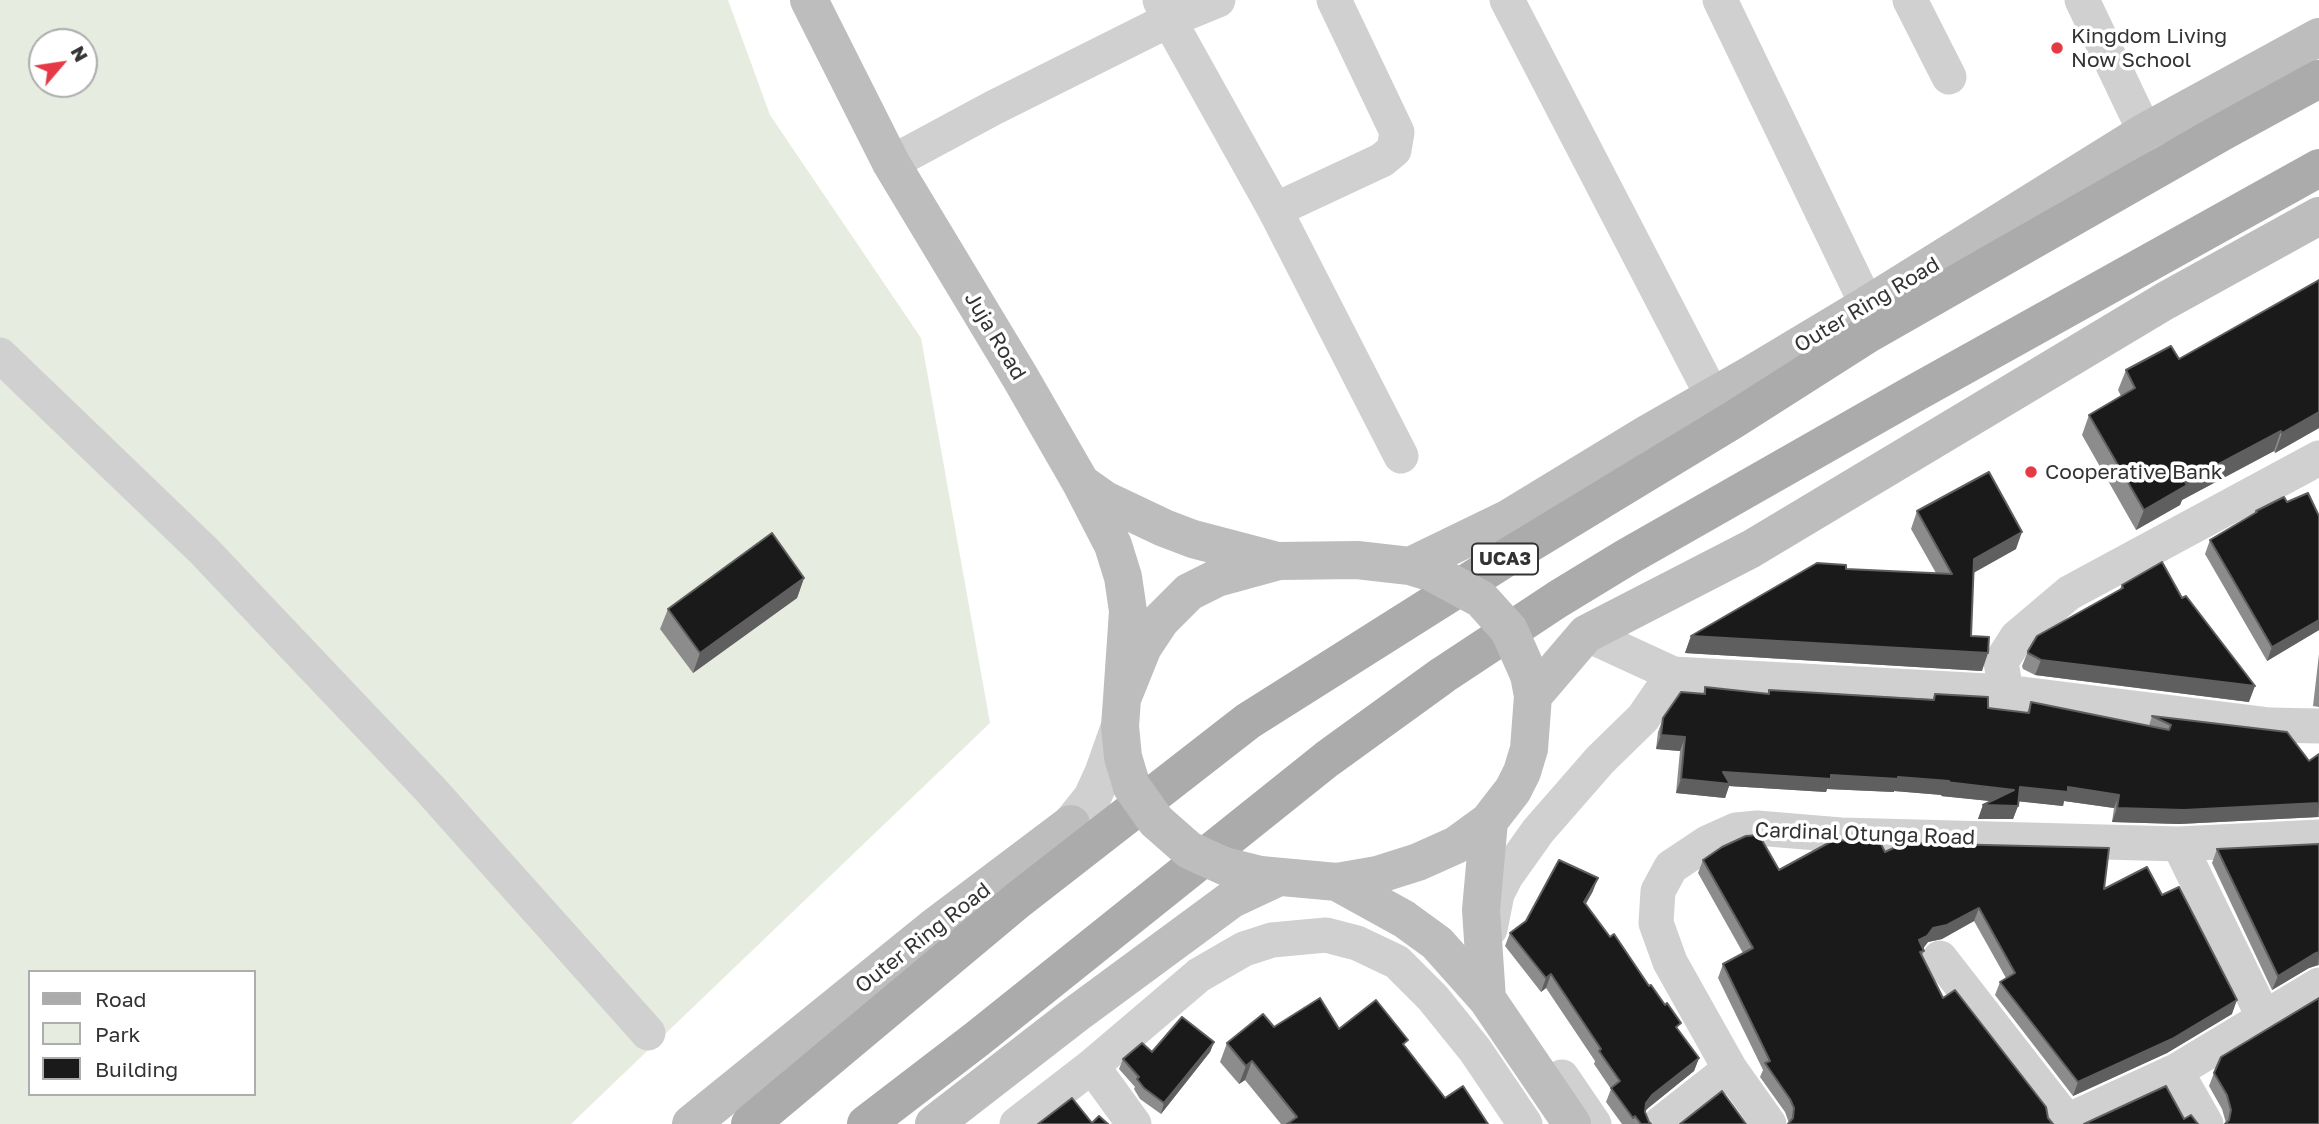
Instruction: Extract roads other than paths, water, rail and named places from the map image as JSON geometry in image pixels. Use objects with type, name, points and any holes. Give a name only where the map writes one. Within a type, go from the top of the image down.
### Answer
[{"type":"main road","name":"Juja Road","points":[[809,0],[891,163],[1081,482],[1105,500],[1164,528],[1193,539],[1279,561]]},
{"type":"main road","name":"Outer Ring Road","points":[[1422,570],[1867,305],[2145,132],[2319,37]]},
{"type":"main road","name":"Outer Ring Road","points":[[750,1124],[1018,900],[1248,721],[1868,334],[2319,79]]},
{"type":"main road","points":[[866,1124],[977,1039],[1327,759],[1443,675],[1627,557],[2319,167]]},
{"type":"main road","points":[[1531,685],[1586,634],[1751,549],[2165,301],[2319,216]]},
{"type":"main road","points":[[1081,482],[1113,545],[1123,577],[1128,611],[1121,713]]},
{"type":"main road","name":"Outer Ring Road","points":[[1357,560],[1422,570],[1480,599],[1509,629],[1531,685],[1529,750],[1522,772],[1503,805],[1489,821],[1456,845],[1418,862],[1377,875],[1337,882],[1270,876],[1224,866],[1189,850],[1156,821],[1132,787],[1122,757],[1121,713],[1143,647],[1161,620],[1189,593],[1217,578],[1279,561],[1357,560]]},
{"type":"main road","points":[[1488,999],[1481,910],[1489,821]]},
{"type":"main road","name":"Outer Ring Road","points":[[691,1124],[933,928],[1071,824]]},
{"type":"main road","points":[[934,1124],[1210,915],[1270,876]]},
{"type":"main road","points":[[1337,882],[1404,919],[1437,943],[1488,999],[1572,1124]]},
{"type":"street","points":[[891,163],[1164,10],[1218,0]]},
{"type":"street","points":[[1275,210],[1382,160],[1394,150],[1397,132],[1334,0]]},
{"type":"street","points":[[1507,0],[1713,397]]},
{"type":"street","points":[[1720,0],[1867,305]]},
{"type":"street","points":[[1910,0],[1949,76]]},
{"type":"street","points":[[2082,0],[2145,132]]},
{"type":"street","points":[[1164,10],[1275,210],[1401,456]]},
{"type":"street","points":[[0,355],[204,551],[429,788],[648,1033]]},
{"type":"street","points":[[2007,692],[2001,662],[2017,637],[2069,593],[2319,458]]},
{"type":"street","points":[[1586,634],[1673,674],[2007,692],[2270,725],[2319,726]]},
{"type":"street","points":[[1594,1124],[1515,1009],[1498,978],[1489,952],[1491,918],[1497,894],[1506,876],[1538,831],[1600,760],[1643,718],[1673,674]]},
{"type":"street","name":"Outer Ring Road","points":[[1071,824],[1092,798],[1103,774],[1121,713]]},
{"type":"street","name":"Cardinal Otunga Road","points":[[1769,1124],[1730,1069],[1670,962],[1656,923],[1658,891],[1671,867],[1707,843],[1736,830],[1757,828],[1841,835],[2179,844],[2319,837]]},
{"type":"street","points":[[2179,844],[2264,1018]]},
{"type":"street","points":[[1017,1124],[1092,1066],[1199,975],[1244,949],[1272,940],[1326,935],[1357,943],[1397,962],[1433,998],[1475,1050],[1525,1124]]},
{"type":"street","points":[[1940,958],[2064,1123],[2176,1070],[2319,985]]},
{"type":"street","points":[[1092,1066],[1135,1124]]},
{"type":"street","points":[[1660,1124],[1730,1069]]},
{"type":"street","points":[[2176,1070],[2206,1124]]},
{"type":"place","name":"Kingdom Living Now School","points":[[2057,48]]},
{"type":"place","name":"Cooperative Bank","points":[[2031,472]]}]
